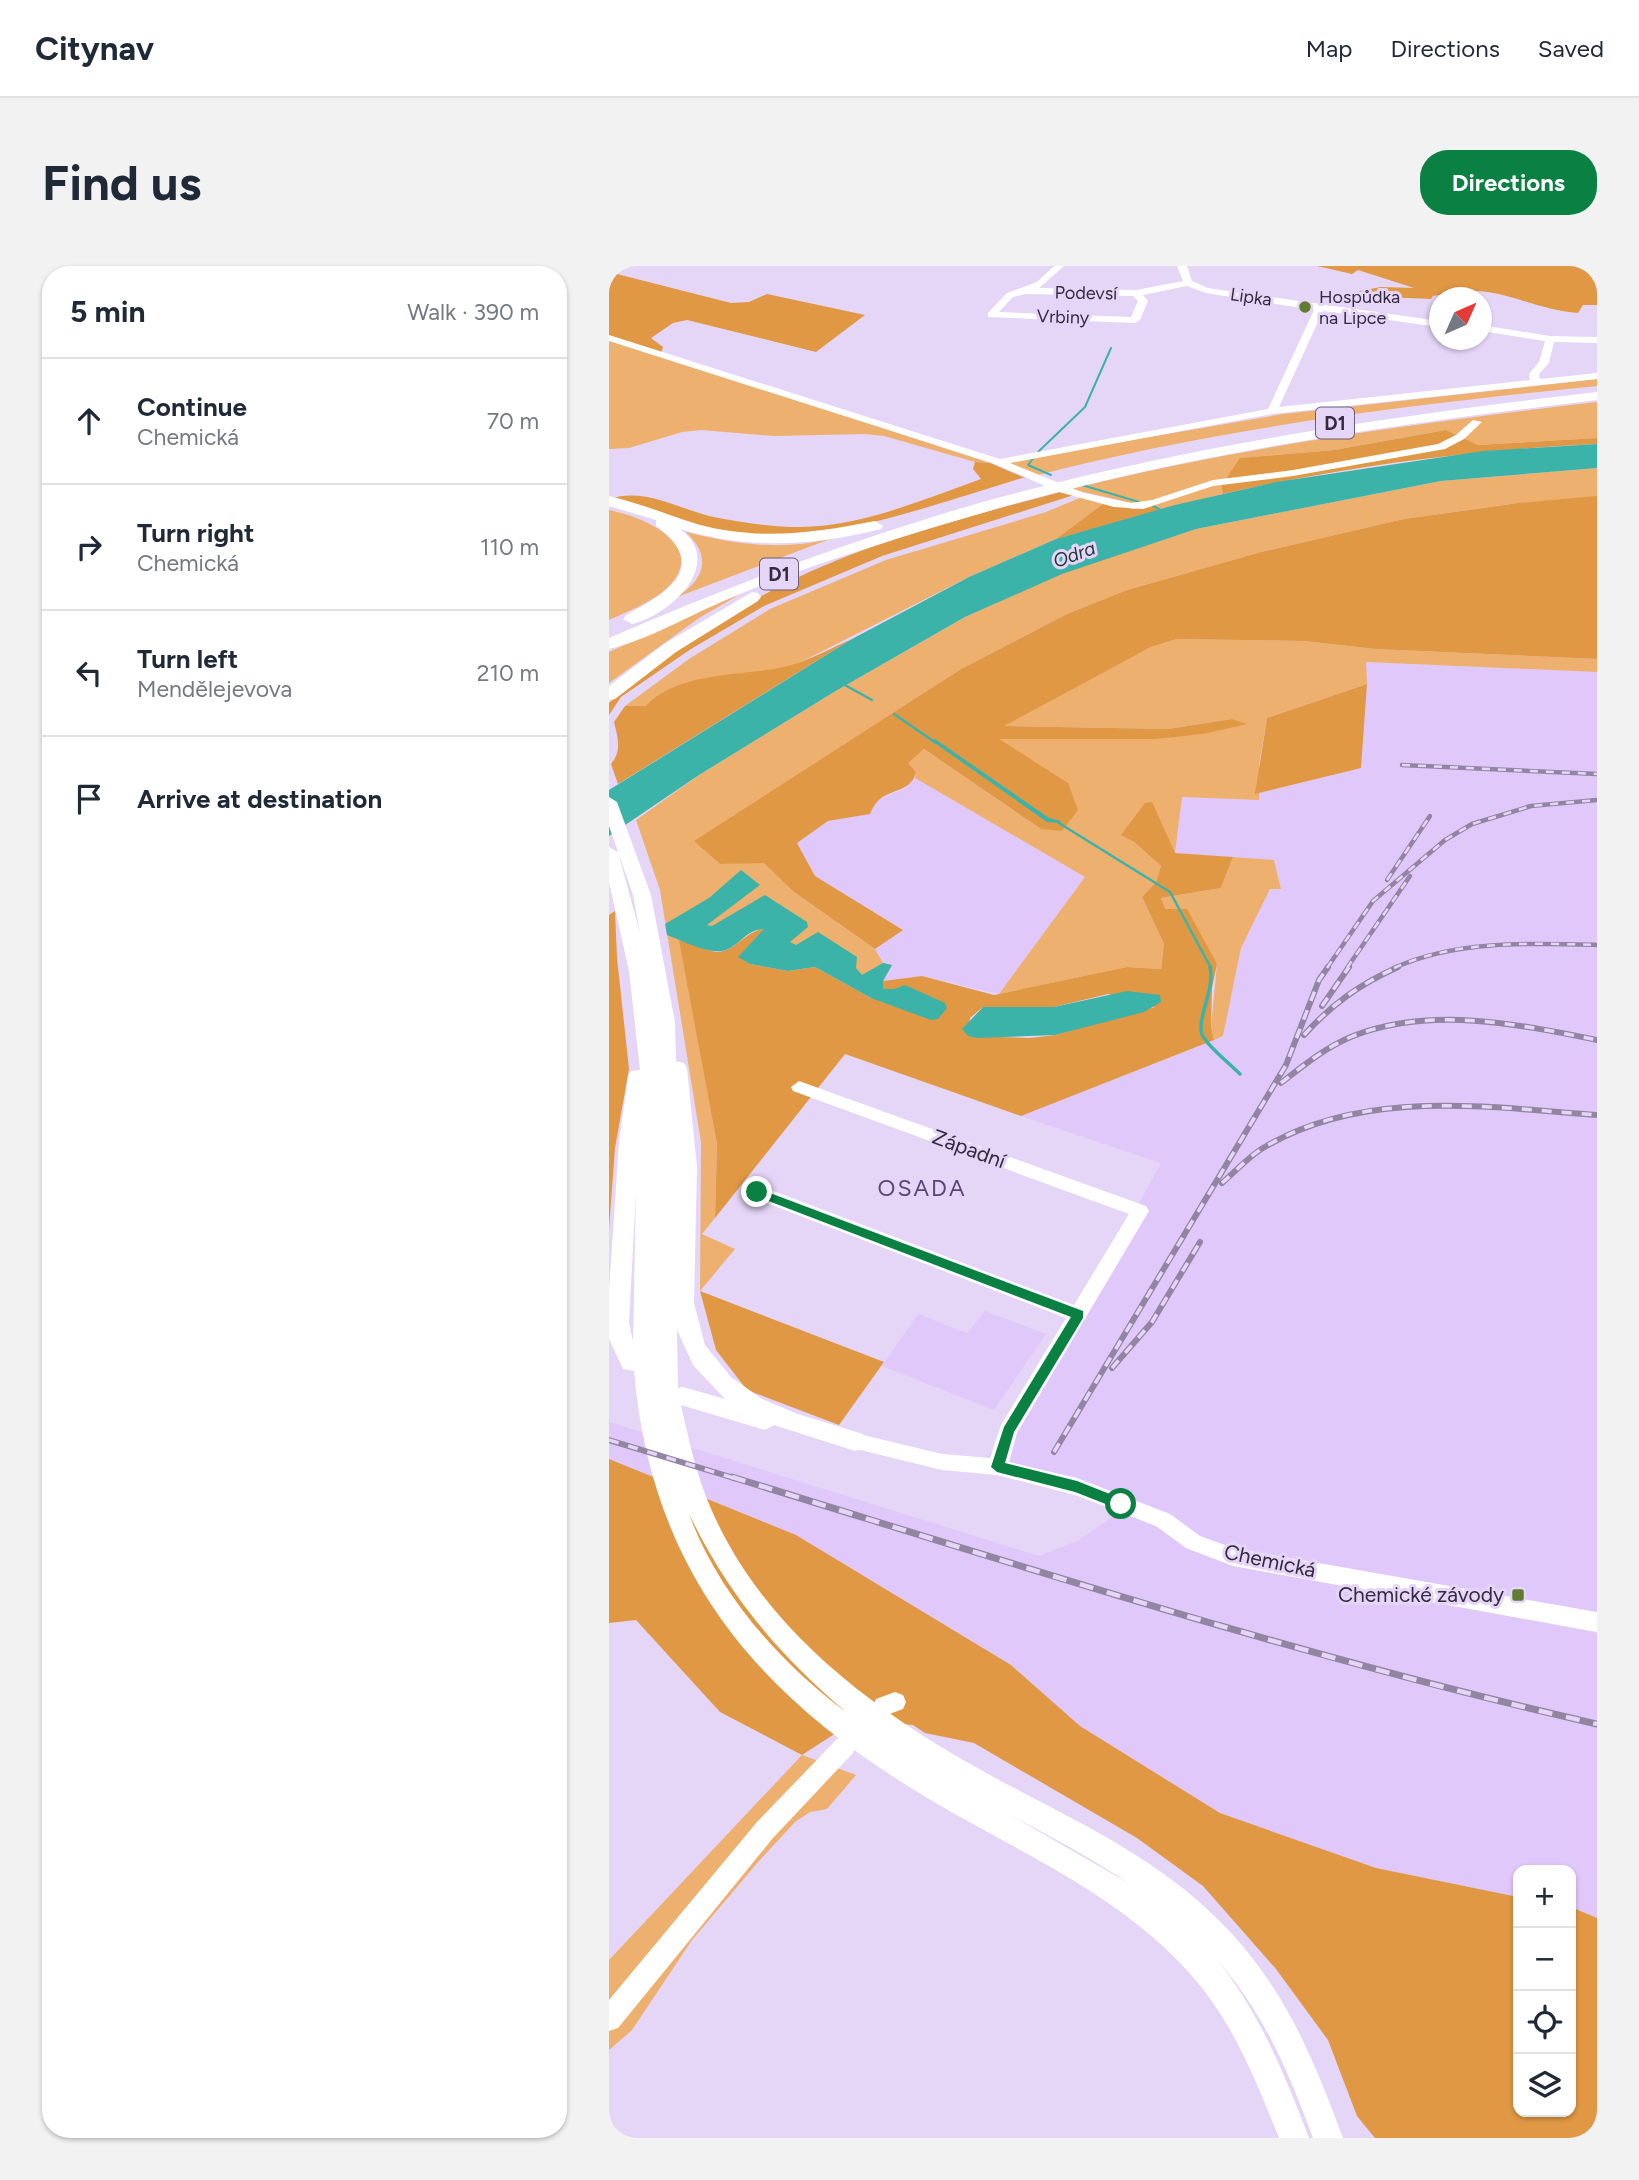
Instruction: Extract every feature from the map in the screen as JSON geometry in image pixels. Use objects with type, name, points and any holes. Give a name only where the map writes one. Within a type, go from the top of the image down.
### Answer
[{"type":"highway","name":"D1","points":[[609,632],[781,565],[974,501],[1313,427],[1597,390]]},
{"type":"highway","name":"D1","points":[[1082,476],[1283,438],[1433,415],[1597,396]]},
{"type":"highway","name":"D1","points":[[609,644],[779,574],[1021,492]]},
{"type":"highway","points":[[609,503],[734,538],[777,542],[811,539],[881,525],[951,504],[974,501]]},
{"type":"highway","points":[[609,503],[638,512],[667,526],[686,542],[692,562],[684,583],[675,592],[609,632]]},
{"type":"highway","points":[[609,690],[715,619],[773,586],[829,561],[941,522],[953,515]]},
{"type":"highway","points":[[609,695],[648,664]]},
{"type":"main road","points":[[609,802],[642,895],[655,1239]]},
{"type":"main road","points":[[609,852],[665,1022],[686,1113],[684,1290],[687,1325],[696,1349],[707,1367],[743,1399],[779,1417],[855,1441]]},
{"type":"main road","points":[[665,1022],[668,1091],[644,1381],[648,1418],[665,1485],[693,1552],[717,1594],[776,1667],[811,1702],[857,1738],[978,1784],[1091,1843],[1146,1878],[1197,1919],[1243,1970],[1285,2034],[1310,2085],[1328,2138]]},
{"type":"main road","points":[[631,1363],[619,1338],[618,1323],[623,1216],[629,1142],[640,1066],[648,1040]]},
{"type":"main road","points":[[683,1396],[727,1411],[855,1441]]},
{"type":"main road","points":[[908,1756],[1108,1886],[1153,1917],[1178,1941],[1207,1972],[1240,2015],[1294,2138]]},
{"type":"street","points":[[1026,291],[1040,284],[1059,266]]},
{"type":"street","points":[[1182,266],[1188,283]]},
{"type":"street","name":"Podevsí","points":[[991,315],[1010,295],[1026,291],[1136,293],[1188,283]]},
{"type":"street","name":"Lipka","points":[[1188,283],[1206,290],[1429,322]]},
{"type":"street","points":[[1123,331],[1135,320],[1143,307],[1143,301],[1136,293]]},
{"type":"street","points":[[1272,411],[1320,306]]},
{"type":"street","name":"Vrbiny","points":[[991,315],[1135,320]]},
{"type":"street","points":[[1492,330],[1549,339],[1597,340]]},
{"type":"street","points":[[609,338],[999,461],[1029,476],[1080,494],[1127,505],[1150,505],[1175,499],[1211,483],[1293,473],[1441,447],[1460,437],[1477,422]]},
{"type":"street","points":[[1536,382],[1534,374],[1544,363],[1549,339]]},
{"type":"street","points":[[999,461],[1272,411],[1597,376]]},
{"type":"street","name":"Západní","points":[[799,1087],[1140,1211],[1079,1315]]},
{"type":"street","points":[[757,1192],[1079,1315],[1008,1431],[997,1467]]},
{"type":"street","name":"Chemická","points":[[855,1441],[942,1462],[997,1467],[1077,1487],[1163,1520],[1193,1542],[1233,1557],[1597,1622]]},
{"type":"street","points":[[609,2019],[765,1830],[845,1746]]},
{"type":"shaded area","points":[[1317,266],[1597,266],[1597,305],[1583,305],[1578,313],[1566,312],[1492,293],[1492,287],[1429,287],[1429,299],[1338,295],[1381,287],[1414,288],[1358,270],[1352,274]]},
{"type":"shaded area","points":[[609,272],[731,303],[749,302],[767,294],[865,315],[816,352],[687,320],[673,323],[651,338],[663,347],[661,354],[609,339]]},
{"type":"shaded area","points":[[609,338],[990,463],[975,462],[884,436],[865,434],[774,436],[701,430],[682,432],[629,448],[609,449]]},
{"type":"shaded area","points":[[1597,379],[1597,386],[1455,401],[1244,431],[1173,444],[1034,476],[1005,462],[1283,414]]},
{"type":"shaded area","points":[[1597,402],[1597,438],[1478,445],[1446,430],[1334,450],[1241,458],[1221,486],[1223,494],[1161,510],[1071,489],[1267,448],[1398,427]]},
{"type":"shaded area","points":[[1446,430],[1478,445],[1597,438],[1597,444],[1503,450],[1362,467],[1223,494],[1221,486],[1240,458],[1334,450]]},
{"type":"shaded area","points":[[975,462],[990,463],[1023,477],[1029,476],[878,521],[799,535],[761,536],[723,532],[610,499],[635,495],[709,516],[743,522],[789,527],[823,526],[869,517],[981,479],[973,469]]},
{"type":"shaded area","points":[[1597,468],[1597,497],[1510,504],[1404,519],[1261,552],[1127,590],[1067,614],[961,669],[695,841],[720,864],[764,862],[794,892],[875,949],[883,963],[892,965],[883,981],[883,989],[755,929],[726,950],[680,940],[717,1144],[715,1218],[702,1234],[735,1249],[700,1291],[701,1142],[660,890],[636,820],[699,775],[834,692],[965,617],[1062,573],[1196,529],[1441,481]]},
{"type":"shaded area","points":[[1064,491],[1074,495],[882,556],[764,606],[691,649],[621,697],[609,715],[609,703],[672,654],[716,623],[786,583],[888,542]]},
{"type":"shaded area","points":[[1597,496],[1597,659],[1375,649],[1304,641],[1177,639],[1151,647],[1004,726],[1168,729],[1232,719],[1247,724],[1203,734],[1155,739],[999,739],[1068,783],[1078,810],[1062,831],[1041,829],[924,749],[908,763],[916,772],[910,783],[880,799],[870,814],[828,821],[797,843],[815,876],[903,930],[875,949],[794,892],[764,863],[720,864],[694,841],[961,669],[1067,614],[1127,590],[1261,552],[1404,519],[1518,503]]},
{"type":"shaded area","points":[[1082,497],[1104,503],[1056,539],[969,577],[793,666],[646,706],[625,706],[689,659],[770,609],[886,560],[1046,512]]},
{"type":"shaded area","points":[[1104,503],[1134,509],[1153,506],[1161,510],[1056,539]]},
{"type":"shaded area","points":[[609,510],[634,517],[661,531],[679,550],[681,562],[677,576],[664,591],[609,620]]},
{"type":"shaded area","points":[[686,532],[722,540],[776,545],[830,539],[677,597],[694,583],[702,567],[699,550]]},
{"type":"shaded area","points":[[749,589],[699,618],[609,683],[609,652]]},
{"type":"shaded area","points":[[852,639],[618,784],[611,764],[618,749],[614,722],[625,706],[646,706],[660,694],[695,680],[792,665]]},
{"type":"shaded area","points":[[1177,639],[1304,641],[1375,649],[1597,659],[1597,672],[1366,662],[1367,684],[1267,718],[1259,765],[1259,800],[1182,797],[1175,853],[1122,835],[1161,866],[1156,882],[1142,897],[1164,944],[1161,969],[1127,967],[999,994],[1085,877],[915,778],[916,772],[907,763],[924,749],[1041,829],[997,739],[1153,737],[1245,724],[1232,719],[1168,729],[1002,726],[1151,647]]},
{"type":"shaded area","points":[[1365,662],[1597,672],[1597,1627],[1540,1622],[1597,1633],[1597,1918],[1576,1909],[1576,1865],[1513,1865],[1513,1896],[1376,1868],[1220,1813],[1080,1726],[1011,1665],[796,1535],[609,1459],[609,1422],[1039,1556],[1079,1540],[1118,1513],[1082,1494],[986,1470],[988,1457],[1079,1315],[1161,1163],[1021,1116],[1223,1036],[1241,948],[1270,889],[1281,888],[1274,860],[1175,853],[1181,797],[1258,800],[1258,793],[1361,768]]},
{"type":"shaded area","points":[[1367,684],[1361,768],[1255,794],[1267,718]]},
{"type":"shaded area","points":[[915,778],[1085,877],[999,994],[922,976],[883,981],[883,963],[875,949],[902,929],[815,876],[797,843],[828,821],[869,814],[879,799],[904,789]]},
{"type":"shaded area","points":[[1152,802],[1175,853],[1233,857],[1221,888],[1161,898],[1165,909],[1187,909],[1217,964],[1212,988],[1211,1027],[1214,1040],[1021,1116],[845,1054],[715,1218],[717,1144],[679,940],[716,952],[729,949],[752,933],[766,929],[755,939],[750,964],[788,971],[815,967],[871,998],[883,981],[922,976],[994,995],[1127,967],[1161,969],[1164,944],[1142,897],[1156,882],[1161,866],[1134,842],[1121,835],[1145,803]],"holes":[[[1108,994],[1155,1007],[1055,1035],[1030,1038],[968,1036],[970,1018],[983,1007],[1054,1007]]]},
{"type":"shaded area","points":[[1233,857],[1274,860],[1281,889],[1270,889],[1241,948],[1223,1036],[1214,1040],[1211,1027],[1217,964],[1164,909],[1161,898],[1221,888]]},
{"type":"shaded area","points":[[615,911],[617,958],[629,1069],[615,1148],[609,1229],[609,915]]},
{"type":"shaded area","points":[[700,1291],[884,1362],[839,1425],[747,1390],[716,1350]]},
{"type":"shaded area","points":[[985,1311],[1046,1334],[994,1410],[882,1366],[918,1314],[967,1333]]},
{"type":"shaded area","points":[[609,1459],[796,1535],[1011,1665],[1080,1726],[1220,1813],[1376,1868],[1513,1896],[1513,2117],[1576,2117],[1576,1909],[1597,1918],[1597,2138],[1375,2138],[1357,2116],[1328,2040],[1276,1969],[1203,1886],[1137,1838],[974,1743],[925,1733],[913,1725],[856,1720],[802,1755],[720,1712],[636,1620],[609,1623]]},
{"type":"shaded area","points":[[802,1755],[856,1775],[827,1809],[810,1812],[795,1822],[759,1861],[692,1940],[632,2030],[609,2050],[609,1960]]},
{"type":"water","name":"Odra","points":[[1597,444],[1597,468],[1441,481],[1196,529],[1062,574],[965,617],[834,692],[699,775],[609,836],[609,790],[852,639],[969,577],[1056,539],[1175,505],[1276,482],[1483,451]]},
{"type":"water","points":[[935,739],[1049,818],[1061,821],[1060,823],[1047,822],[932,741]]},
{"type":"water","points":[[741,870],[760,885],[707,925],[712,926],[765,895],[807,922],[808,927],[790,942],[796,945],[818,932],[857,957],[856,968],[862,975],[883,963],[892,965],[883,981],[883,989],[905,985],[945,1003],[947,1008],[938,1019],[931,1020],[871,998],[815,967],[788,971],[750,964],[738,957],[764,929],[753,931],[731,947],[720,951],[704,949],[667,935],[665,924],[709,898]]},
{"type":"water","points":[[1127,991],[1160,995],[1161,1002],[1144,1012],[1055,1035],[977,1038],[968,1036],[962,1029],[983,1007],[1054,1007]]},
{"type":"waterway","points":[[1051,475],[1028,465],[1085,407],[1111,348]]},
{"type":"waterway","points":[[1082,485],[1139,502]]},
{"type":"waterway","points":[[1153,506],[1163,511]]},
{"type":"waterway","points":[[843,684],[872,700]]},
{"type":"waterway","points":[[894,714],[936,743]]},
{"type":"waterway","points":[[1059,823],[1170,892],[1211,968]]},
{"type":"waterway","points":[[1210,967],[1210,986],[1201,1032],[1212,1047],[1240,1074]]},
{"type":"railway","points":[[1402,765],[1597,774]]},
{"type":"railway","points":[[1327,968],[1373,901],[1445,840],[1472,824],[1531,806],[1597,800]]},
{"type":"railway","points":[[1387,880],[1430,816]]},
{"type":"railway","points":[[1347,968],[1410,876]]},
{"type":"railway","points":[[1394,968],[1442,952],[1494,945],[1597,945]]},
{"type":"railway","points":[[1054,1452],[1286,1065],[1319,980],[1328,967]]},
{"type":"railway","points":[[1322,1006],[1349,967]]},
{"type":"railway","points":[[1304,1035],[1347,996],[1398,967]]},
{"type":"railway","points":[[1281,1083],[1343,1040],[1383,1027],[1413,1022],[1444,1020],[1506,1024],[1597,1040]]},
{"type":"railway","points":[[1222,1183],[1263,1148],[1302,1129],[1342,1116],[1383,1109],[1426,1106],[1512,1108],[1597,1115]]},
{"type":"railway","points":[[1112,1368],[1152,1322],[1200,1242]]},
{"type":"railway","points":[[609,1440],[737,1479]]},
{"type":"railway","points":[[732,1477],[1270,1640],[1487,1698],[1597,1724]]},
{"type":"place","name":"Hospůdka na Lipce","points":[[1305,307]]},
{"type":"place","name":"Chemické závody","points":[[1518,1595]]},
{"type":"district","name":"OSADA","points":[[922,1188]]},
{"type":"route","points":[[757,1192],[1079,1315],[1008,1431],[997,1467],[1077,1487],[1121,1504]]}]
